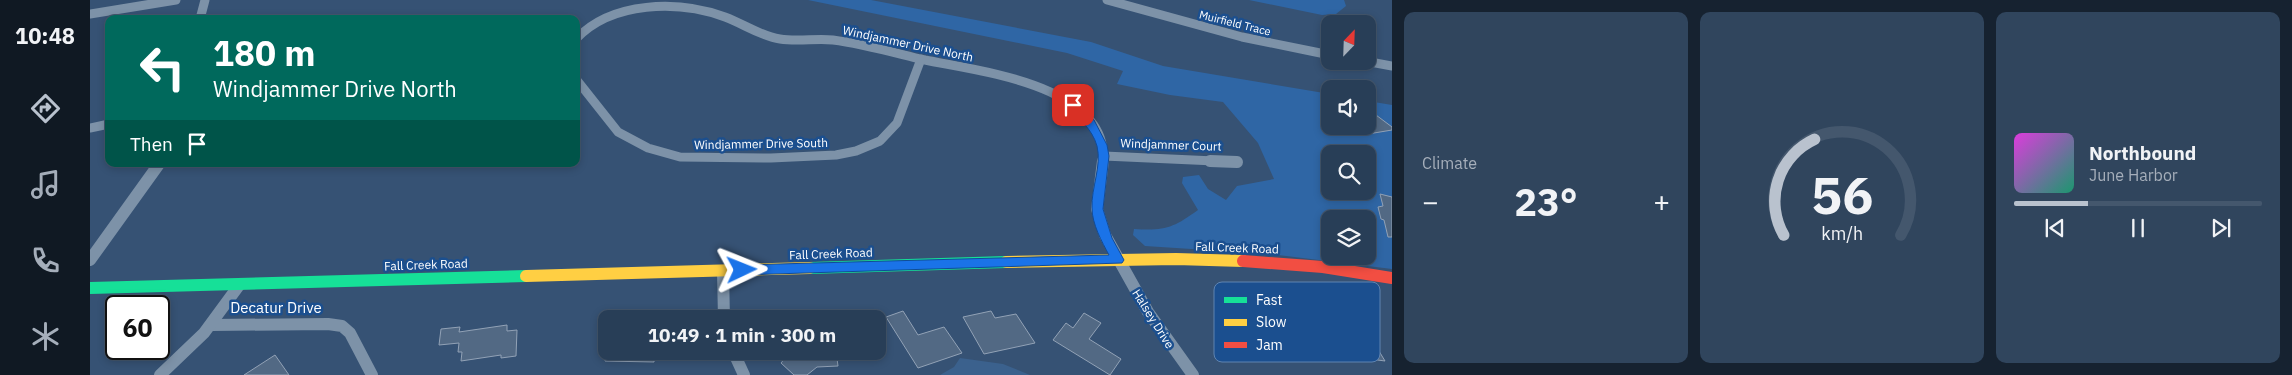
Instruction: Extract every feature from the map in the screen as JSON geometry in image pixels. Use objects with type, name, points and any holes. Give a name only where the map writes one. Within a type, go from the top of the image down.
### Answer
[{"type":"main road","name":"Fall Creek Road","points":[[90,288],[1176,259],[1285,263],[1392,278]]},
{"type":"street","points":[[90,14],[176,0]]},
{"type":"street","points":[[201,15],[205,0]]},
{"type":"street","name":"Muirfield Trace","points":[[1107,0],[1242,37],[1321,53]]},
{"type":"street","name":"Windjammer Drive North","points":[[580,36],[592,25],[622,12],[660,6],[676,7],[727,18],[757,33],[777,39],[829,40],[1017,80],[1058,96],[1073,105],[1090,122],[1102,145],[1104,156],[1097,209],[1106,238],[1118,260]]},
{"type":"street","name":"Windjammer Drive South","points":[[580,84],[618,132],[630,140],[664,153],[698,158],[815,157],[856,152],[880,141],[891,131],[897,123],[921,59]]},
{"type":"street","points":[[1376,63],[1392,66]]},
{"type":"street","points":[[90,128],[105,125]]},
{"type":"street","name":"Windjammer Court","points":[[1104,156],[1237,162]]},
{"type":"street","points":[[90,260],[157,167]]},
{"type":"street","name":"Halsey Drive","points":[[1118,260],[1152,321],[1193,375]]},
{"type":"street","points":[[723,271],[723,310]]},
{"type":"street","name":"Decatur Drive","points":[[160,375],[212,325],[240,284]]},
{"type":"street","name":"Decatur Drive","points":[[212,325],[328,324],[342,326],[350,333],[372,375]]},
{"type":"street","points":[[738,360],[744,375]]},
{"type":"shaded area","points":[[808,0],[871,0],[1091,42],[1163,66],[1321,92],[1321,135],[1376,135],[1376,102],[1392,105],[1392,269],[1359,265],[1376,265],[1376,210],[1321,210],[1321,260],[1269,254],[1145,246],[1133,235],[1134,229],[1161,229],[1168,227],[1182,221],[1198,210],[1182,183],[1183,177],[1199,175],[1208,189],[1226,200],[1237,186],[1274,179],[1258,143],[1223,102],[1170,95],[1117,84],[1123,71],[1067,53]]},
{"type":"shaded area","points":[[1249,0],[1344,0],[1346,6],[1336,14],[1322,15]]},
{"type":"shaded area","points":[[960,358],[1003,364],[1030,375],[940,375],[954,367]]},
{"type":"building","points":[[1376,115],[1392,127],[1392,130],[1376,133]]},
{"type":"building","points":[[1380,194],[1392,197],[1392,237],[1388,237],[1384,220],[1381,219],[1378,207],[1383,206]]},
{"type":"building","points":[[903,311],[918,335],[944,327],[962,353],[918,368],[886,317]]},
{"type":"building","points":[[991,311],[995,318],[1016,314],[1035,343],[984,354],[963,317]]},
{"type":"building","points":[[1084,313],[1101,323],[1089,339],[1121,359],[1110,375],[1053,340],[1066,323],[1073,328]]},
{"type":"building","points":[[507,325],[507,331],[517,330],[516,356],[501,358],[501,355],[461,361],[462,352],[458,352],[459,343],[439,345],[441,329],[460,327],[459,332]]},
{"type":"building","points":[[1380,353],[1385,361],[1380,360]]},
{"type":"building","points":[[275,355],[289,375],[244,375]]},
{"type":"building","points":[[605,360],[654,360],[654,362]]},
{"type":"building","points":[[784,360],[837,360],[838,366],[817,367],[807,375],[794,375],[781,363]]},
{"type":"traffic: fast","points":[[810,268],[1006,262]]},
{"type":"traffic: fast","points":[[90,288],[526,276]]},
{"type":"traffic: slow","points":[[1006,262],[1176,259],[1243,261]]},
{"type":"traffic: slow","points":[[526,276],[810,268]]},
{"type":"traffic: jam","points":[[1243,261],[1323,267],[1392,278]]},
{"type":"route","points":[[742,270],[1118,260],[1106,238],[1099,221],[1097,209],[1104,156],[1102,145],[1090,122],[1073,105]]}]
